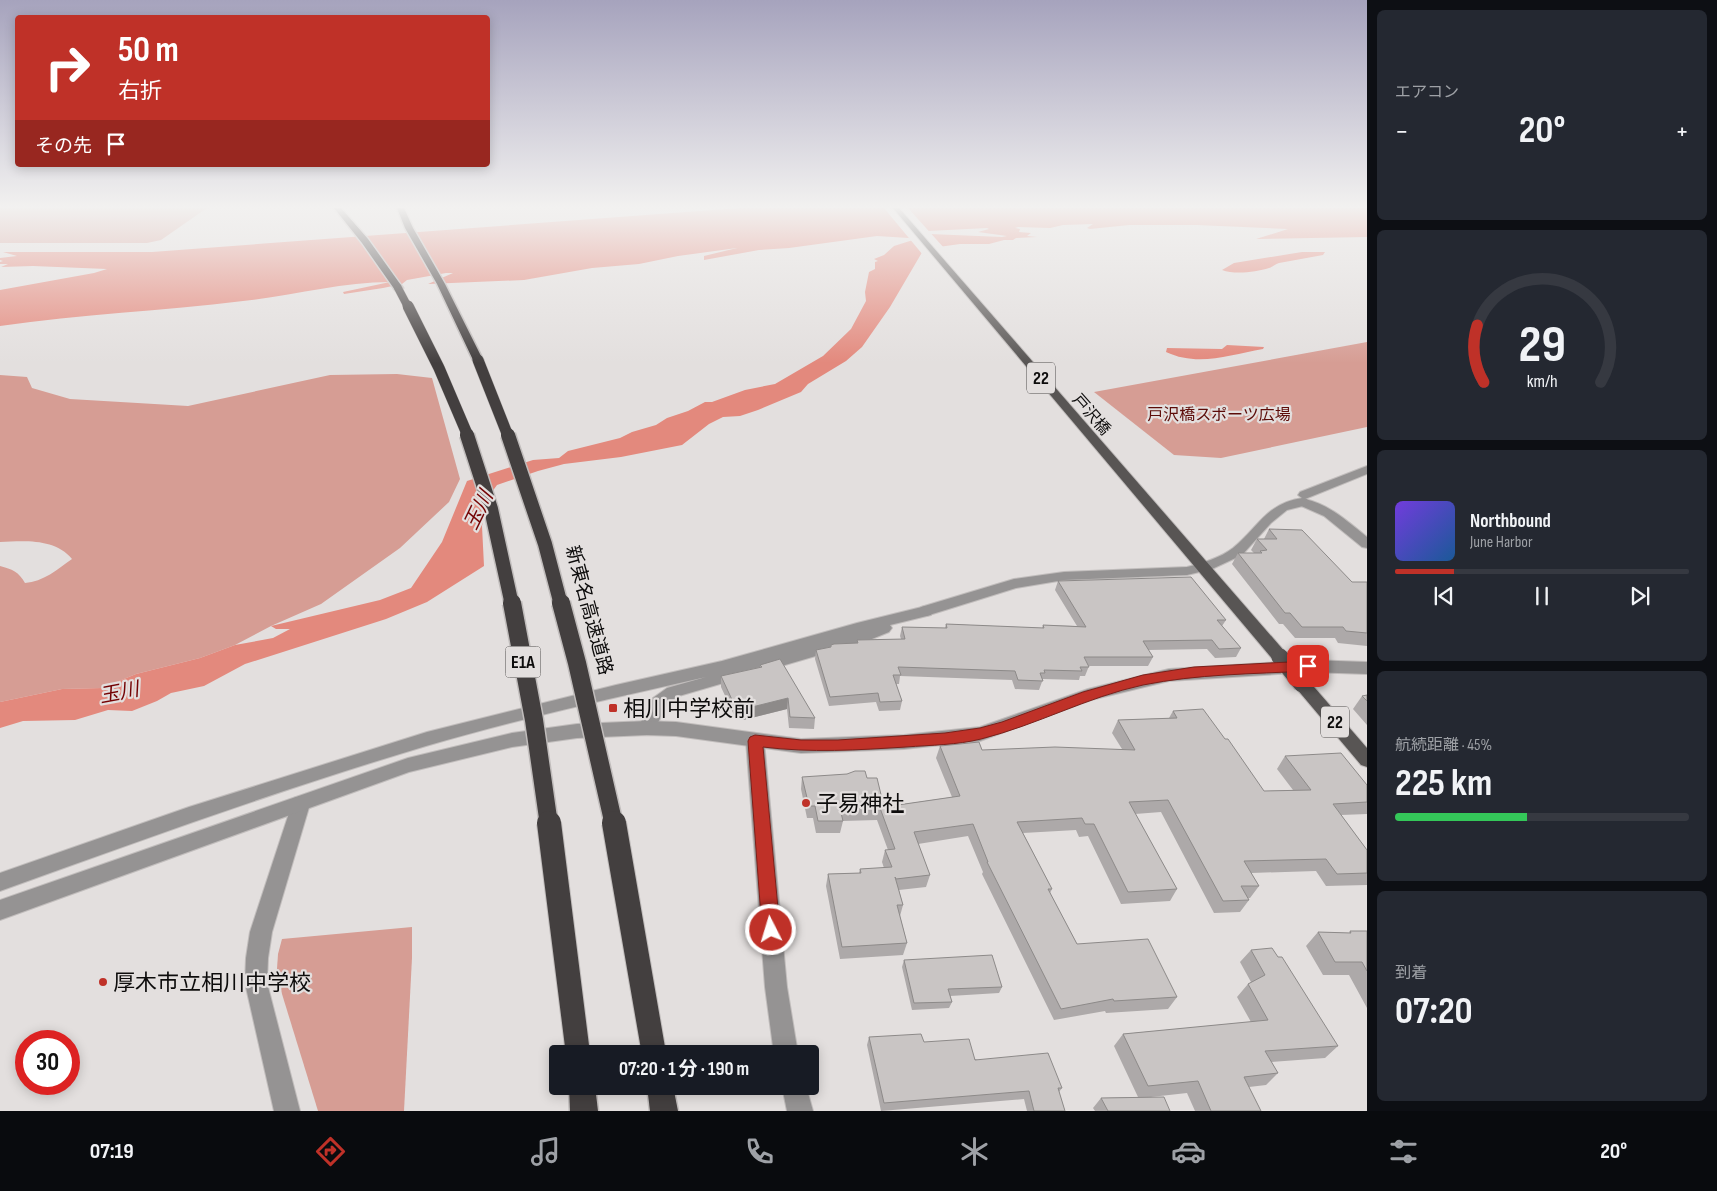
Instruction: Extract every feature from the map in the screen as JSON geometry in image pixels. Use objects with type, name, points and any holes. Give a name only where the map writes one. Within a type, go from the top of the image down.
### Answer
[{"type":"highway","name":"E1A","points":[[378,260],[398,288],[448,385],[474,453],[498,538],[522,655],[549,823],[577,1045]]},
{"type":"highway","name":"新東名高速道路","points":[[427,260],[478,360],[496,403],[518,460],[545,544],[577,663],[616,834],[652,1045]]},
{"type":"highway","points":[[583,1095],[584,1111]]},
{"type":"highway","points":[[661,1095],[664,1111]]},
{"type":"main road","name":"戸沢橋","points":[[940,260],[1204,568]]},
{"type":"main road","name":"22","points":[[1204,568],[1367,760]]},
{"type":"street","points":[[0,882],[189,814],[427,739],[616,691],[722,667],[857,628],[926,611],[1014,584],[1064,576],[1178,572],[1204,568],[1237,552],[1278,510],[1367,470]]},
{"type":"street","points":[[1303,498],[1329,513],[1367,544]]},
{"type":"street","points":[[647,728],[659,702],[674,692],[862,637],[926,611]]},
{"type":"street","points":[[0,910],[408,766],[512,740],[577,731],[647,728],[676,729],[801,746],[838,746],[945,738],[980,734],[1088,695],[1169,675],[1308,666],[1367,668]]},
{"type":"street","points":[[755,741],[776,986],[785,1045]]},
{"type":"street","points":[[287,1111],[256,983],[256,958],[262,932],[301,804]]},
{"type":"street","points":[[796,1095],[800,1111]]},
{"type":"green space","name":"戸沢橋スポーツ広場","points":[[1367,342],[1367,427],[1221,458],[1174,455],[1094,392]]},
{"type":"green space","points":[[397,374],[432,378],[460,479],[449,502],[400,548],[321,604],[271,626],[235,645],[200,658],[136,674],[102,688],[62,689],[0,702],[0,566],[15,572],[25,583],[44,578],[72,559],[57,547],[48,544],[29,541],[0,542],[0,375],[27,377],[32,388],[70,399],[188,406],[330,375]]},
{"type":"green space","points":[[412,927],[404,1111],[318,1111],[282,994],[277,969],[282,939]]},
{"type":"water","points":[[0,260],[659,260],[639,264],[592,268],[524,280],[428,284],[453,273],[446,273],[407,280],[402,284],[383,288],[344,294],[343,292],[390,282],[353,284],[261,299],[61,318],[0,326],[0,290],[107,269],[33,266],[1,267],[8,264],[0,264],[3,261]]},
{"type":"water","name":"玉川","points":[[876,260],[918,260],[890,307],[862,347],[846,361],[808,384],[801,392],[740,416],[723,417],[709,424],[682,445],[621,457],[564,464],[497,485],[489,496],[482,526],[484,566],[427,602],[386,619],[245,664],[204,686],[171,693],[132,711],[108,710],[75,720],[23,721],[0,728],[0,702],[62,689],[102,688],[136,674],[200,658],[235,645],[273,638],[290,629],[276,629],[271,626],[380,600],[411,588],[442,542],[467,481],[533,460],[559,458],[568,451],[620,438],[632,432],[656,425],[667,418],[688,411],[705,402],[712,402],[745,390],[775,384],[823,356],[851,329],[866,301],[865,292],[869,272],[875,269],[875,262],[878,261]]},
{"type":"water","points":[[1253,260],[1296,260],[1279,263],[1258,271],[1239,273],[1222,270],[1234,263]]},
{"type":"water","points":[[1227,345],[1264,347],[1263,349],[1226,357],[1202,359],[1190,359],[1166,352],[1167,348],[1222,349]]},
{"type":"building","points":[[1269,529],[1302,530],[1352,582],[1367,582],[1367,633],[1346,631],[1343,627],[1302,627],[1290,613],[1285,613],[1238,553],[1262,553],[1260,551],[1267,550],[1257,539],[1277,539]]},
{"type":"building","points":[[1191,577],[1226,620],[1217,620],[1241,648],[1219,649],[1212,640],[1143,641],[1153,657],[1084,657],[1089,667],[1080,667],[1082,671],[1044,670],[1045,673],[1040,673],[1043,681],[1018,680],[1015,671],[898,667],[901,675],[893,675],[902,701],[880,702],[878,693],[830,697],[816,650],[831,647],[834,644],[858,643],[857,640],[905,639],[902,627],[947,628],[946,624],[1044,628],[1043,625],[1086,627],[1058,581]]},
{"type":"building","points":[[780,659],[815,718],[790,717],[788,698],[744,709],[741,703],[734,704],[721,676],[762,667],[760,665]]},
{"type":"building","points":[[1203,709],[1225,739],[1228,739],[1264,791],[1311,790],[1285,756],[1341,753],[1367,785],[1367,802],[1333,804],[1367,850],[1367,873],[1337,874],[1326,859],[1244,861],[1259,886],[1241,886],[1249,900],[1223,901],[1168,800],[1129,802],[1177,889],[1128,892],[1094,824],[1085,824],[1082,818],[1017,822],[1052,889],[1048,889],[1077,944],[1148,939],[1177,997],[1114,1001],[1113,999],[1061,1009],[987,862],[973,824],[914,832],[930,875],[896,879],[895,877],[903,905],[897,905],[907,943],[842,947],[828,874],[861,873],[860,869],[892,867],[885,850],[895,849],[880,808],[840,809],[843,821],[818,821],[815,806],[809,806],[802,777],[865,771],[867,778],[877,778],[884,807],[960,796],[940,746],[979,742],[982,750],[1055,747],[1135,750],[1118,720],[1177,718],[1173,711]]},
{"type":"building","points":[[1350,931],[1367,931],[1367,971],[1362,962],[1335,962],[1318,932],[1351,933]]},
{"type":"building","points":[[1272,948],[1278,957],[1282,957],[1338,1046],[1265,1051],[1278,1073],[1244,1077],[1261,1111],[1211,1111],[1198,1081],[1148,1086],[1123,1034],[1268,1020],[1248,984],[1265,975],[1251,950]]},
{"type":"building","points":[[992,955],[1002,987],[948,989],[952,1002],[914,1003],[904,960]]},
{"type":"building","points":[[921,1034],[924,1042],[969,1039],[975,1060],[1048,1053],[1062,1088],[1058,1088],[1065,1111],[1034,1111],[1029,1091],[884,1103],[869,1037]]},
{"type":"building","points":[[1164,1097],[1170,1111],[1108,1111],[1101,1098]]},
{"type":"place","name":"相川中学校前","points":[[613,708]]},
{"type":"place","name":"子易神社","points":[[806,803]]},
{"type":"place","name":"厚木市立相川中学校","points":[[103,982]]},
{"type":"route","points":[[771,930],[755,741],[801,746],[838,746],[904,742],[980,734],[1088,695],[1143,680],[1194,672],[1308,666]]}]
